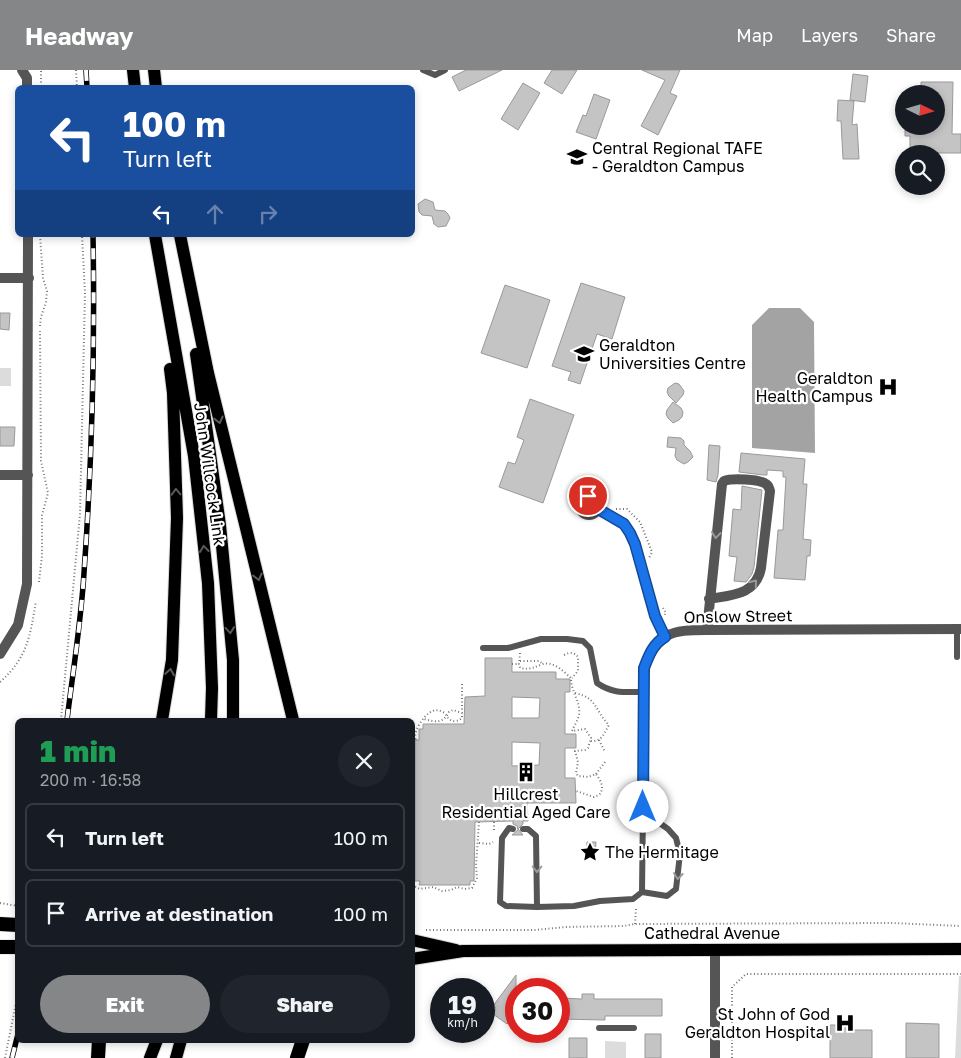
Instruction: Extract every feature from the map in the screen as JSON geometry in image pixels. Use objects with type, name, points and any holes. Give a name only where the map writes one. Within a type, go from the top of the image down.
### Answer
[{"type":"highway","points":[[0,924],[15,925]]},
{"type":"highway","points":[[0,947],[15,947]]},
{"type":"highway","points":[[98,1058],[99,1043]]},
{"type":"highway","points":[[297,1058],[302,1043]]},
{"type":"main road","points":[[133,70],[136,85]]},
{"type":"main road","points":[[154,70],[156,85]]},
{"type":"main road","name":"John Willcock Link","points":[[155,237],[194,456],[208,583],[212,688],[211,718]]},
{"type":"main road","points":[[179,237],[208,373],[294,718]]},
{"type":"main road","name":"John Willcock Link","points":[[179,237],[220,525],[233,660],[233,718]]},
{"type":"main road","points":[[158,260],[173,393],[178,518],[172,660],[162,718]]},
{"type":"main road","name":"Cathedral Avenue","points":[[415,941],[463,951]]},
{"type":"main road","name":"Cathedral Avenue","points":[[415,959],[463,951],[961,949]]},
{"type":"main road","points":[[150,1058],[155,1043]]},
{"type":"main road","points":[[176,1058],[181,1043]]},
{"type":"street","points":[[22,70],[27,78],[27,85]]},
{"type":"street","points":[[0,654],[18,624],[27,584],[28,237]]},
{"type":"street","points":[[0,278],[29,278]]},
{"type":"street","points":[[0,475],[28,475]]},
{"type":"street","points":[[707,630],[710,599],[722,484],[724,481],[733,479],[763,482],[768,486],[770,492],[758,580],[749,590],[710,599]]},
{"type":"street","name":"Onslow Street","points":[[643,807],[644,668],[651,651],[660,640],[673,632],[707,630],[959,629]]},
{"type":"street","points":[[715,949],[715,1058]]},
{"type":"lane","points":[[423,70],[435,75],[445,70]]},
{"type":"lane","points":[[600,510],[624,524],[630,533],[635,544],[655,616],[665,637]]},
{"type":"lane","points":[[957,657],[959,629]]},
{"type":"lane","points":[[483,648],[520,646],[541,640],[567,639],[583,641],[590,648],[597,683],[607,690],[616,692],[644,692]]},
{"type":"lane","points":[[513,829],[509,828],[502,838],[500,902],[506,906],[574,906],[600,901],[633,899],[642,892],[667,896],[676,889],[680,854],[676,838],[643,807]]},
{"type":"lane","points":[[642,892],[643,807]]},
{"type":"lane","points":[[523,829],[528,829],[536,836],[537,907]]},
{"type":"lane","points":[[599,1028],[634,1028]]},
{"type":"path","points":[[76,70],[77,85]]},
{"type":"path","points":[[34,74],[41,71],[41,85]]},
{"type":"path","points":[[61,718],[80,514],[84,293],[82,237]]},
{"type":"path","points":[[596,487],[603,489]]},
{"type":"path","points":[[520,646],[520,668],[527,670],[543,664]]},
{"type":"path","points":[[564,655],[569,652],[575,653],[578,657],[578,671],[571,678],[571,689],[579,706],[579,715],[571,734]]},
{"type":"path","points":[[512,664],[539,661],[543,664],[557,667],[571,678]]},
{"type":"path","points":[[557,667],[558,663]]},
{"type":"path","points":[[415,731],[431,711],[439,710],[445,713],[449,720],[453,722],[462,718],[462,684]]},
{"type":"path","points":[[574,693],[590,698],[596,704],[602,718],[609,725],[599,740],[596,742],[590,741]]},
{"type":"path","points":[[424,719],[438,722],[444,720],[449,712],[453,710],[462,713]]},
{"type":"path","points":[[572,731],[585,729],[591,738],[588,748],[575,751]]},
{"type":"path","points":[[415,740],[419,739]]},
{"type":"path","points":[[599,740],[605,752]]},
{"type":"path","points":[[572,748],[575,751],[578,762],[576,772],[578,776],[596,774],[605,762]]},
{"type":"path","points":[[576,791],[594,797],[599,795],[603,788],[596,774]]},
{"type":"path","points":[[415,886],[420,889],[433,888],[442,891],[457,887],[472,888],[477,878],[479,822]]},
{"type":"path","points":[[478,844],[489,844]]},
{"type":"path","points":[[0,903],[15,906]]},
{"type":"path","points":[[635,924],[636,903]]},
{"type":"path","points":[[422,930],[535,930],[635,924],[892,923],[961,926]]},
{"type":"path","points":[[732,1058],[732,987],[746,974],[961,974]]},
{"type":"path","points":[[5,1058],[15,1008]]},
{"type":"shaded area","points":[[769,308],[800,308],[814,322],[815,453],[752,448],[752,325]]},
{"type":"shaded area","points":[[0,368],[11,368],[11,386],[0,386]]},
{"type":"shaded area","points":[[959,976],[961,976],[961,1058],[955,1058]]},
{"type":"shaded area","points":[[605,1041],[626,1042],[626,1058],[605,1058]]},
{"type":"building","points":[[466,70],[502,70],[459,91],[452,77]]},
{"type":"building","points":[[552,70],[577,70],[562,94],[544,83]]},
{"type":"building","points":[[642,70],[680,70],[670,93],[677,96],[658,135],[641,126],[665,80]]},
{"type":"building","points":[[853,74],[868,76],[865,102],[850,100]]},
{"type":"building","points":[[921,82],[953,82],[952,134],[961,134],[961,153],[945,153],[945,145],[910,145],[910,136],[905,135],[945,135],[945,85],[921,85]]},
{"type":"building","points":[[523,83],[540,93],[518,130],[501,119]]},
{"type":"building","points":[[594,94],[610,100],[596,139],[576,132],[583,115],[586,116]]},
{"type":"building","points":[[838,100],[854,101],[852,125],[857,124],[859,159],[843,159],[841,121],[837,121]]},
{"type":"building","points":[[425,199],[433,202],[435,210],[445,211],[448,214],[450,218],[446,226],[438,227],[434,224],[432,216],[422,215],[419,212],[418,204]]},
{"type":"building","points":[[581,283],[625,297],[612,339],[597,334],[580,384],[568,380],[571,372],[552,366]]},
{"type":"building","points":[[505,285],[550,300],[527,368],[481,353]]},
{"type":"building","points":[[0,313],[10,313],[9,330],[0,329]]},
{"type":"building","points":[[675,383],[679,384],[684,391],[676,403],[667,392],[668,388]]},
{"type":"building","points":[[530,399],[574,415],[543,503],[499,487],[508,462],[515,464],[524,440],[517,437]]},
{"type":"building","points":[[673,402],[683,412],[682,417],[673,423],[666,414]]},
{"type":"building","points":[[0,427],[15,427],[14,446],[0,446]]},
{"type":"building","points":[[668,437],[681,438],[684,441],[684,445],[693,457],[688,462],[684,464],[677,460],[675,456],[676,448],[667,447]]},
{"type":"building","points":[[709,445],[720,446],[716,482],[707,480]]},
{"type":"building","points":[[741,453],[805,459],[803,484],[807,484],[803,539],[811,540],[810,556],[807,556],[805,580],[774,578],[778,530],[783,530],[786,477],[783,477],[783,471],[767,470],[767,475],[739,472]]},
{"type":"building","points":[[742,486],[762,490],[754,567],[752,574],[746,582],[734,581],[737,557],[729,556],[733,509],[741,510]]},
{"type":"building","name":"Hillcrest Residential Aged Care","points":[[485,658],[512,658],[512,672],[556,672],[556,679],[570,679],[570,692],[565,692],[565,734],[576,734],[576,748],[565,748],[565,778],[575,778],[576,803],[527,803],[528,821],[523,821],[523,824],[518,829],[523,835],[512,835],[518,830],[513,821],[475,822],[474,881],[470,881],[470,885],[419,885],[420,881],[415,881],[415,740],[419,740],[419,729],[423,729],[423,724],[464,724],[465,697],[485,696]],"holes":[[[512,697],[540,698],[539,718],[512,718]],[[512,742],[540,743],[539,765],[512,766]]]},
{"type":"building","points":[[587,842],[596,842],[595,856],[586,855]]},
{"type":"building","points":[[505,990],[505,1023],[495,1015],[495,1003]]},
{"type":"building","points":[[582,994],[594,994],[594,999],[662,999],[662,1016],[605,1016],[605,1020],[570,1019],[570,998],[582,999]]},
{"type":"building","points":[[906,1023],[939,1024],[939,1058],[906,1058]]},
{"type":"building","points":[[830,1025],[846,1025],[846,1030],[872,1030],[872,1058],[830,1058]]},
{"type":"building","points":[[645,1034],[661,1034],[661,1058],[645,1058]]},
{"type":"building","points":[[570,1038],[587,1038],[587,1058],[569,1058]]},
{"type":"railway","points":[[86,70],[87,85]]},
{"type":"railway","points":[[67,718],[81,610],[89,489],[93,362],[93,237]]},
{"type":"railway","points":[[12,1058],[16,1043]]},
{"type":"place","name":"Central Regional TAFE - Geraldton Campus","points":[[577,157]]},
{"type":"place","name":"Geraldton Universities Centre","points":[[584,354]]},
{"type":"place","name":"Geraldton Health Campus","points":[[888,387]]},
{"type":"place","name":"Hillcrest Residential Aged Care","points":[[526,772]]},
{"type":"place","name":"The Hermitage","points":[[590,852]]},
{"type":"place","name":"St John of God Geraldton Hospital","points":[[845,1023]]},
{"type":"route","points":[[588,496],[596,498],[600,503],[600,510],[624,524],[630,533],[635,544],[655,616],[665,637],[651,651],[644,668],[643,807]]}]
